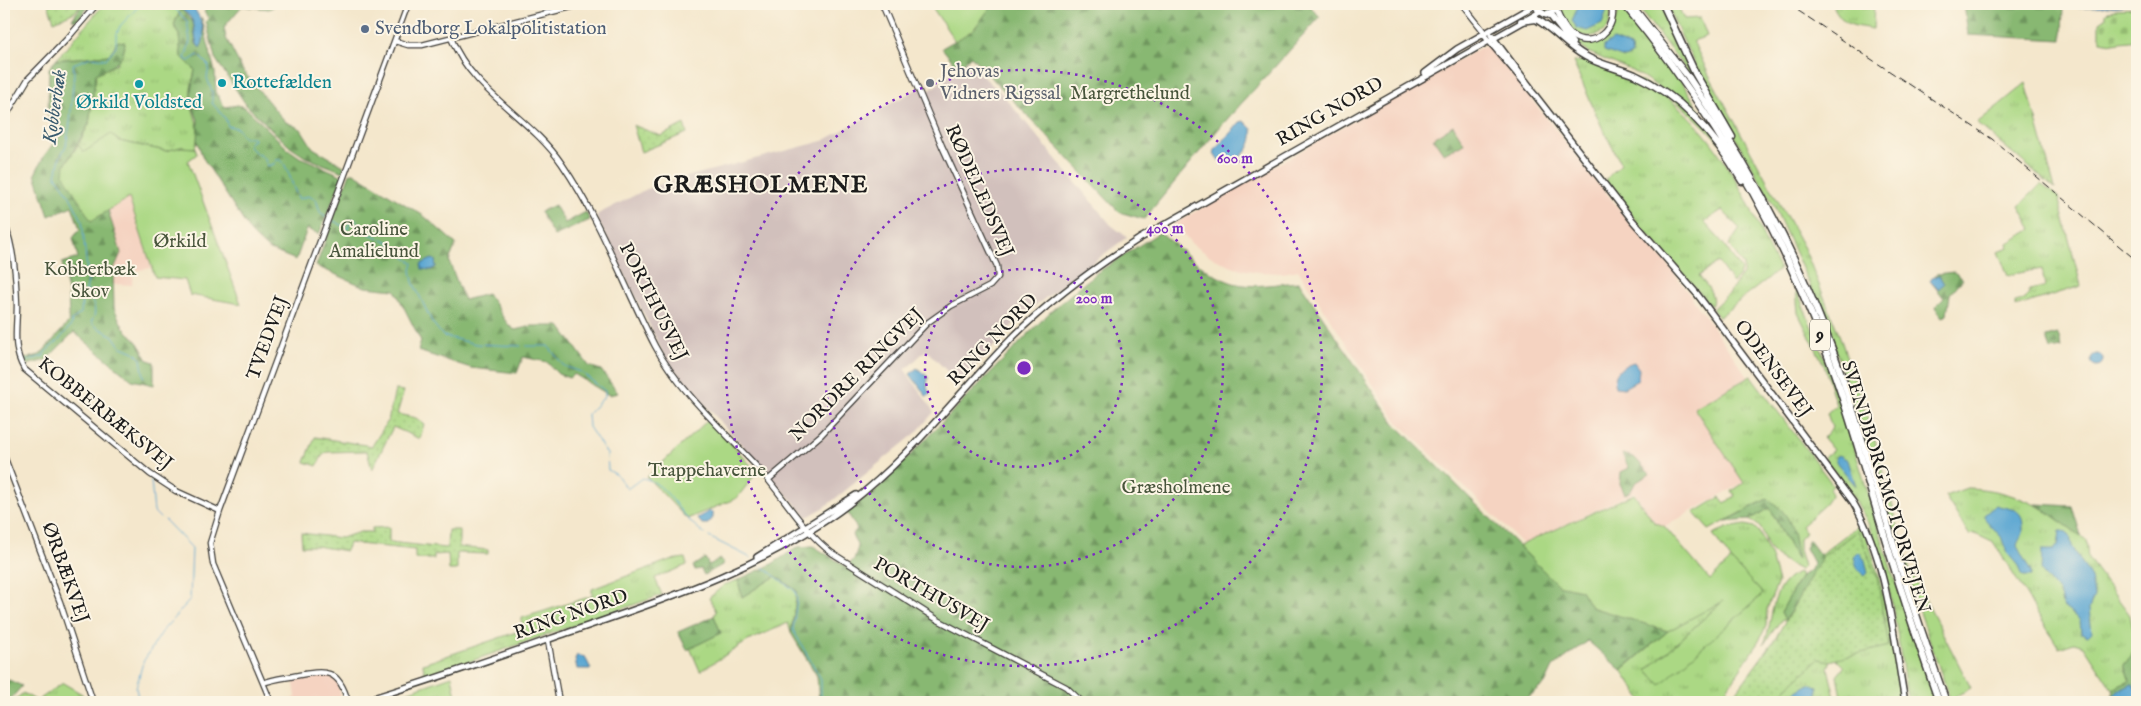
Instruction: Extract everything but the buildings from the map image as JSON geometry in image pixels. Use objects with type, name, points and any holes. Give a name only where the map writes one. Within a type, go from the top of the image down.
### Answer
[{"type":"highway","name":"SVENDBORGMOTORVEJEN","points":[[1624,4],[1684,81],[1722,139],[1763,210],[1796,277],[1834,373],[1901,591],[1939,702]]},
{"type":"highway","points":[[1664,4],[1696,73],[1737,146],[1760,192]]},
{"type":"highway","points":[[1553,13],[1575,46],[1591,57],[1650,83],[1683,106],[1710,133],[1746,187],[1796,277]]},
{"type":"highway","points":[[1520,19],[1536,19],[1585,56],[1619,69]]},
{"type":"highway","name":"SVENDBORGMOTORVEJEN","points":[[1689,78],[1732,144],[1760,192],[1801,273],[1836,361],[1908,590],[1946,702]]},
{"type":"main road","points":[[1553,13],[1560,4]]},
{"type":"main road","points":[[1535,5],[1540,12],[1553,13],[1571,35],[1591,40],[1601,36],[1611,24],[1613,13],[1611,4]]},
{"type":"main road","name":"9","points":[[1631,4],[1689,78]]},
{"type":"main road","name":"RING NORD","points":[[1520,19],[1535,5]]},
{"type":"main road","name":"RING NORD","points":[[1416,80],[1457,49],[1488,36],[1520,19],[1540,12]]},
{"type":"main road","name":"RING NORD","points":[[372,702],[702,584],[767,555],[866,490],[929,430],[1014,336],[1087,273],[1139,239],[1451,61],[1488,36]]},
{"type":"main road","name":"ODENSEVEJ","points":[[1488,36],[1517,68],[1535,95]]},
{"type":"main road","name":"ODENSEVEJ","points":[[1488,36],[1633,222],[1697,294],[1853,502],[1868,531],[1880,566],[1904,702]]},
{"type":"main road","name":"RING NORD","points":[[742,567],[808,529]]},
{"type":"main road","name":"RING NORD","points":[[360,702],[408,688]]},
{"type":"street","points":[[4,119],[28,79],[67,40],[97,4]]},
{"type":"street","name":"TVEDVEJ","points":[[271,702],[213,564],[210,543],[220,511],[408,4]]},
{"type":"street","points":[[395,41],[414,46],[583,4]]},
{"type":"street","name":"RØDELEDSVEJ","points":[[882,4],[942,146],[997,266],[999,274],[996,280]]},
{"type":"street","name":"ODENSEVEJ","points":[[1461,4],[1488,36]]},
{"type":"street","name":"ODENSEVEJ","points":[[1466,4],[1488,36]]},
{"type":"street","name":"PORTHUSVEJ","points":[[451,38],[472,75],[554,152],[587,205],[661,357],[682,385],[768,480],[808,529],[832,553],[938,620],[1066,687],[1082,702]]},
{"type":"street","name":"KOBBERBÆKSVEJ","points":[[4,222],[12,252],[16,304],[16,345],[19,360],[24,369],[150,474],[176,491],[220,511]]},
{"type":"street","name":"NORDRE RINGVEJ","points":[[768,480],[821,435],[927,323],[951,306],[996,280]]},
{"type":"street","name":"ØRBÆKVEJ","points":[[4,456],[60,602],[94,702]]},
{"type":"street","points":[[548,640],[559,702]]},
{"type":"street","points":[[263,683],[315,672],[326,672],[334,675],[341,682],[348,702]]},
{"type":"shaded area","points":[[1487,44],[1634,227],[1670,267],[1748,377],[1693,408],[1744,482],[1660,529],[1634,492],[1523,544],[1397,421],[1298,270],[1283,273],[1240,269],[1215,259],[1192,244],[1174,224]]},
{"type":"shaded area","points":[[967,61],[1002,94],[1111,225],[1127,237],[1020,317],[960,384],[926,350],[905,370],[934,412],[916,433],[825,507],[807,517],[679,376],[664,355],[597,218],[598,214],[649,188],[823,141],[921,87],[925,94]]},
{"type":"shaded area","points":[[129,197],[151,268],[133,271],[132,285],[113,284],[108,210]]},
{"type":"shaded area","points":[[319,674],[330,676],[337,681],[342,700],[339,702],[285,702],[296,697],[293,679]]},
{"type":"green space","points":[[48,4],[81,4],[75,12],[54,21]]},
{"type":"green space","points":[[83,4],[91,4],[76,22],[72,19]]},
{"type":"green space","points":[[104,4],[157,4],[168,9],[176,7],[181,9],[174,25],[179,35],[181,56],[195,70],[190,94],[198,129],[195,148],[181,147],[166,151],[119,141],[83,152],[78,145],[89,124],[96,73],[117,64],[118,41],[109,55],[56,60]]},
{"type":"green space","name":"Caroline Amalielund","points":[[210,4],[278,4],[269,9],[242,6],[224,27],[226,38],[243,71],[276,111],[286,122],[301,129],[313,148],[344,166],[343,172],[305,157],[290,147],[247,106],[215,58],[206,21],[209,18],[204,12]]},
{"type":"green space","points":[[930,4],[993,4],[973,30],[955,41]]},
{"type":"green space","name":"Margrethelund","points":[[993,4],[1308,4],[1320,17],[1221,126],[1144,219],[1119,212],[971,56],[958,68],[942,48],[973,30]]},
{"type":"green space","points":[[1539,4],[1557,4],[1554,10],[1549,12],[1540,8]]},
{"type":"green space","points":[[1564,4],[1608,4],[1611,18],[1607,28],[1598,34],[1587,36],[1576,34],[1567,28],[1562,18]]},
{"type":"green space","points":[[1613,4],[1620,4],[1682,82],[1720,143],[1692,115],[1659,88],[1629,69],[1592,54],[1568,36],[1585,42],[1592,42],[1605,36],[1618,14]]},
{"type":"green space","points":[[1636,4],[1661,4],[1684,59],[1702,91]]},
{"type":"green space","points":[[1666,4],[1677,4],[1684,19],[1700,18],[1707,36],[1693,41],[1709,75],[1805,250],[1840,337],[1877,447],[1909,568],[1971,688],[1956,696],[1958,702],[1951,702],[1904,566],[1829,328],[1773,204],[1701,78]]},
{"type":"green space","points":[[1832,4],[1874,4],[1873,29],[1858,27],[1844,21]]},
{"type":"green space","points":[[1964,4],[2063,4],[2062,40],[1968,35]]},
{"type":"green space","points":[[2137,8],[2137,40],[2113,43],[2100,41],[2100,22],[2106,18],[2106,13],[2116,9]]},
{"type":"green space","name":"Caroline Amalielund","points":[[181,9],[193,22],[196,44],[200,48],[204,30],[201,17],[202,19],[215,72],[216,92],[224,107],[238,105],[246,108],[288,149],[298,156],[343,176],[319,234],[307,229],[296,260],[268,249],[251,233],[203,158],[197,141],[198,120],[191,102],[195,70],[181,56],[179,35],[174,25]]},
{"type":"green space","name":"Kobberbæk Skov","points":[[118,41],[125,42],[122,54],[116,62],[96,74],[89,124],[65,165],[91,220],[108,210],[121,253],[113,271],[114,308],[123,327],[138,343],[148,360],[154,362],[154,385],[132,380],[74,332],[46,360],[27,365],[23,359],[40,355],[69,322],[68,292],[62,263],[78,258],[73,238],[80,229],[72,206],[49,216],[35,174],[44,156],[62,132],[58,121],[48,115],[49,68],[56,60],[109,55]]},
{"type":"green space","points":[[1585,60],[1642,82],[1674,103],[1689,116],[1715,147],[1745,197],[1770,252],[1780,269],[1719,317],[1712,309],[1729,293],[1743,274],[1743,265],[1729,245],[1740,229],[1722,210],[1704,222],[1722,242],[1741,269],[1739,277],[1733,283],[1718,262],[1699,276],[1711,294],[1711,306],[1637,222],[1605,180],[1621,164],[1573,62]]},
{"type":"green space","points":[[2026,83],[2055,189],[1977,123]]},
{"type":"green space","points":[[684,124],[687,133],[641,152],[633,125],[661,136]]},
{"type":"green space","points":[[1453,125],[1464,143],[1444,154],[1433,138]]},
{"type":"green space","name":"Ørkild","points":[[111,134],[119,141],[166,151],[181,147],[195,148],[197,154],[188,161],[241,304],[190,295],[185,280],[155,277],[129,198],[91,221],[64,175],[65,165],[78,145],[84,152]]},
{"type":"green space","name":"Caroline Amalielund","points":[[350,173],[354,173],[424,216],[456,244],[449,261],[464,300],[487,294],[507,323],[515,330],[532,326],[560,326],[589,366],[601,370],[618,393],[609,395],[574,374],[569,378],[558,374],[547,362],[523,357],[517,373],[471,368],[418,351],[421,341],[395,290],[365,287],[316,266]]},
{"type":"green space","points":[[2041,184],[2058,197],[2081,286],[2015,307],[2015,302],[2023,300],[2029,294],[2029,290],[2045,287],[2042,269],[2008,275],[1998,252],[2009,247],[2008,243],[2032,229],[2019,206]]},
{"type":"green space","points":[[555,205],[565,223],[586,212],[590,220],[554,236],[540,212]]},
{"type":"green space","name":"Græsholmene","points":[[1160,232],[1203,268],[1233,283],[1257,286],[1299,282],[1396,425],[1558,585],[1581,590],[1591,607],[1668,631],[1621,670],[1588,641],[1553,667],[1545,684],[1522,702],[819,702],[817,676],[791,633],[797,591],[776,576],[742,597],[738,580],[772,564],[798,547],[813,546],[847,567],[854,559],[858,547],[852,535],[857,529],[846,510],[874,492],[1050,312],[1095,274]]},
{"type":"green space","points":[[1954,272],[1963,279],[1950,294],[1947,315],[1942,317],[1935,307],[1944,298],[1931,282],[1936,274]]},
{"type":"green space","points":[[1796,288],[1834,382],[1890,565],[1935,702],[1908,702],[1894,614],[1878,549],[1861,509],[1824,458],[1833,450],[1823,438],[1832,428],[1827,413],[1836,405],[1824,365],[1798,313]]},
{"type":"green space","points":[[2058,334],[2062,348],[2050,350],[2046,337]]},
{"type":"green space","points":[[1751,376],[1833,485],[1829,489],[1832,494],[1825,504],[1801,526],[1806,533],[1799,539],[1799,550],[1804,566],[1800,570],[1773,553],[1769,549],[1760,527],[1749,520],[1770,508],[1790,548],[1798,557],[1767,499],[1709,530],[1694,513],[1720,497],[1725,503],[1735,496],[1732,491],[1744,483],[1694,408]]},
{"type":"green space","points":[[395,390],[404,391],[397,414],[416,418],[424,424],[420,439],[393,427],[372,470],[367,451],[327,452],[322,456],[317,466],[305,462],[315,437],[372,446],[388,421]]},
{"type":"green space","name":"Trappehaverne","points":[[709,419],[757,472],[737,498],[687,519],[647,477]]},
{"type":"green space","points":[[1622,454],[1634,457],[1650,474],[1635,483],[1631,491],[1625,494],[1620,484],[1621,472],[1629,468]]},
{"type":"green space","points":[[1967,488],[2000,492],[2031,503],[2060,519],[2086,540],[2088,558],[2130,615],[2137,648],[2124,665],[2130,681],[2112,689],[2084,646],[2074,643],[2059,648],[1994,543],[1973,533],[1970,536],[1945,496]]},
{"type":"green space","points":[[1634,494],[1654,522],[1664,526],[1710,580],[1731,560],[1763,594],[1660,685],[1647,670],[1723,601],[1668,631],[1591,607],[1581,590],[1558,585],[1519,546]]},
{"type":"green space","points":[[1767,499],[1776,505],[1787,517],[1793,531],[1798,559],[1790,548],[1770,508],[1749,520],[1725,522]]},
{"type":"green space","points":[[2036,504],[2072,506],[2081,536]]},
{"type":"green space","points":[[1861,523],[1882,589],[1901,702],[1842,702],[1837,676],[1844,667],[1835,658],[1831,660],[1828,668],[1836,702],[1762,702],[1790,621],[1781,620],[1764,644],[1777,594],[1789,578],[1799,572],[1801,576],[1781,612],[1785,619],[1808,584],[1825,563],[1820,555]]},
{"type":"green space","points":[[1745,525],[1754,527],[1759,532],[1771,557],[1778,582],[1767,609],[1766,626],[1759,641],[1718,702],[1643,702],[1622,670],[1668,631],[1725,599],[1647,670],[1660,684],[1763,594],[1731,560],[1713,534],[1727,528]]},
{"type":"green space","points":[[389,527],[389,542],[445,548],[447,547],[448,530],[459,530],[459,547],[488,550],[488,554],[457,553],[457,570],[449,570],[448,554],[434,555],[434,559],[415,559],[415,550],[349,543],[346,551],[316,546],[302,546],[301,533],[341,538],[360,532],[372,532],[372,528]]},
{"type":"green space","points":[[1858,530],[1877,577],[1889,646],[1830,661],[1819,659],[1772,702],[1729,702],[1775,639],[1822,557]]},
{"type":"green space","points":[[1809,540],[1826,563],[1808,584],[1785,620],[1781,612],[1801,576],[1811,570],[1813,563],[1805,548]]},
{"type":"green space","points":[[685,558],[687,565],[655,578],[662,595],[425,677],[423,664],[522,630],[522,618],[592,596],[592,589],[670,560]]},
{"type":"green space","points":[[705,558],[709,565],[720,559],[724,564],[704,575],[701,569],[695,570],[693,566]]},
{"type":"green space","points":[[776,576],[797,591],[791,633],[788,623],[748,641],[700,671],[690,648],[721,633],[714,616],[716,611],[709,598],[724,585],[738,580],[742,597]]},
{"type":"green space","points":[[714,616],[721,633],[687,650],[678,632]]},
{"type":"green space","points":[[2137,648],[2137,702],[2114,702],[2112,689],[2130,681],[2124,665]]},
{"type":"green space","points":[[452,676],[457,702],[387,702],[398,695]]},
{"type":"green space","points":[[9,680],[22,686],[8,702],[4,702],[4,682]]},
{"type":"green space","points":[[63,683],[82,694],[87,702],[13,702],[23,693],[37,701]]},
{"type":"water","points":[[180,4],[191,4],[200,20],[204,37],[200,48],[196,42],[192,20]]},
{"type":"water","points":[[1579,4],[1603,4],[1607,11],[1602,24],[1587,31],[1577,28],[1572,21]]},
{"type":"water","points":[[2063,4],[2133,4],[2078,8],[2077,5]]},
{"type":"water","points":[[1613,40],[1631,47],[1632,55],[1624,58],[1604,51],[1604,46]]},
{"type":"water","points":[[1244,121],[1252,129],[1250,146],[1239,158],[1229,163],[1218,160],[1214,154],[1215,150],[1240,122]]},
{"type":"water","points":[[432,259],[435,260],[436,267],[431,270],[422,269],[421,264]]},
{"type":"water","points":[[1939,275],[1944,284],[1938,289],[1930,281],[1932,277]]},
{"type":"water","points":[[2097,354],[2103,360],[2097,366],[2091,360]]},
{"type":"water","points":[[1634,362],[1639,369],[1638,380],[1624,388],[1615,387],[1615,378],[1619,371],[1626,365]]},
{"type":"water","points":[[917,368],[928,377],[927,388],[930,394],[927,397],[910,374]]},
{"type":"water","points":[[1839,455],[1848,460],[1856,486],[1836,462],[1835,457]]},
{"type":"water","points":[[1996,505],[2012,509],[2022,517],[2023,533],[2017,546],[2031,572],[2031,576],[2023,576],[2019,567],[2008,554],[2003,539],[1985,519],[1984,515]]},
{"type":"water","points":[[710,511],[713,514],[713,518],[708,524],[702,524],[697,518]]},
{"type":"water","points":[[2060,531],[2064,531],[2070,536],[2072,546],[2091,578],[2094,596],[2089,609],[2092,632],[2088,636],[2081,633],[2080,620],[2063,607],[2059,593],[2041,571],[2042,550],[2054,550],[2058,545]]},
{"type":"water","points":[[1859,552],[1865,560],[1868,573],[1865,576],[1856,565],[1854,557]]},
{"type":"water","points":[[577,655],[585,657],[591,669],[577,669],[575,659]]},
{"type":"water","points":[[1809,684],[1818,686],[1818,697],[1814,700],[1798,703],[1784,702],[1792,694]]},
{"type":"water","points":[[2132,684],[2137,690],[2136,701],[2116,702],[2113,696],[2118,691]]},
{"type":"waterway","name":"Kobberbæk","points":[[144,377],[141,359],[134,352],[120,346],[113,336],[91,322],[95,311],[90,293],[86,290],[88,281],[82,220],[68,193],[56,176],[60,157],[66,146],[70,122],[73,64],[91,57],[106,59],[116,46],[116,36],[120,26],[139,6],[151,4]]},
{"type":"waterway","points":[[175,9],[187,21],[190,41],[185,59],[189,61],[198,55],[209,66],[207,78],[212,91],[212,103],[225,118],[228,126],[237,128],[243,137],[253,137],[254,140],[249,143],[249,147],[265,159],[267,166],[274,164],[276,160],[281,160],[287,169],[299,199],[308,196],[316,199],[320,212],[327,217]]},
{"type":"waterway","points":[[332,220],[348,229],[350,221],[354,219],[370,234],[391,243],[391,248],[413,263],[411,270],[413,282],[432,322],[443,336],[476,344],[521,346]]},
{"type":"waterway","points":[[26,361],[44,356],[44,353],[59,340],[72,324],[71,321],[81,313],[82,296],[86,291]]},
{"type":"waterway","points":[[526,346],[548,346],[564,366],[581,372],[605,391],[605,396],[588,414],[589,427],[607,454],[608,470],[617,475],[627,489],[642,478],[650,480],[662,488],[689,520],[705,534]]},
{"type":"waterway","name":"Kobberbæk","points":[[151,480],[154,512],[160,518]]},
{"type":"waterway","name":"Kobberbæk","points":[[139,702],[136,688],[143,662],[164,629],[190,600],[192,548],[165,520]]},
{"type":"waterway","points":[[709,537],[751,558]]},
{"type":"waterway","points":[[763,567],[795,591],[797,598],[793,630],[821,679],[821,695],[824,702]]},
{"type":"railway","points":[[1788,4],[1992,139],[2137,261]]},
{"type":"place","name":"Svendborg Lokalpolitistation","points":[[365,29]]},
{"type":"place","name":"Rottefælden","points":[[222,83]]},
{"type":"place","name":"Jehovas Vidners Rigssal","points":[[930,83]]},
{"type":"place","name":"Ørkild Voldsted","points":[[139,84]]},
{"type":"district","name":"GRÆSHOLMENE","points":[[761,185]]}]
